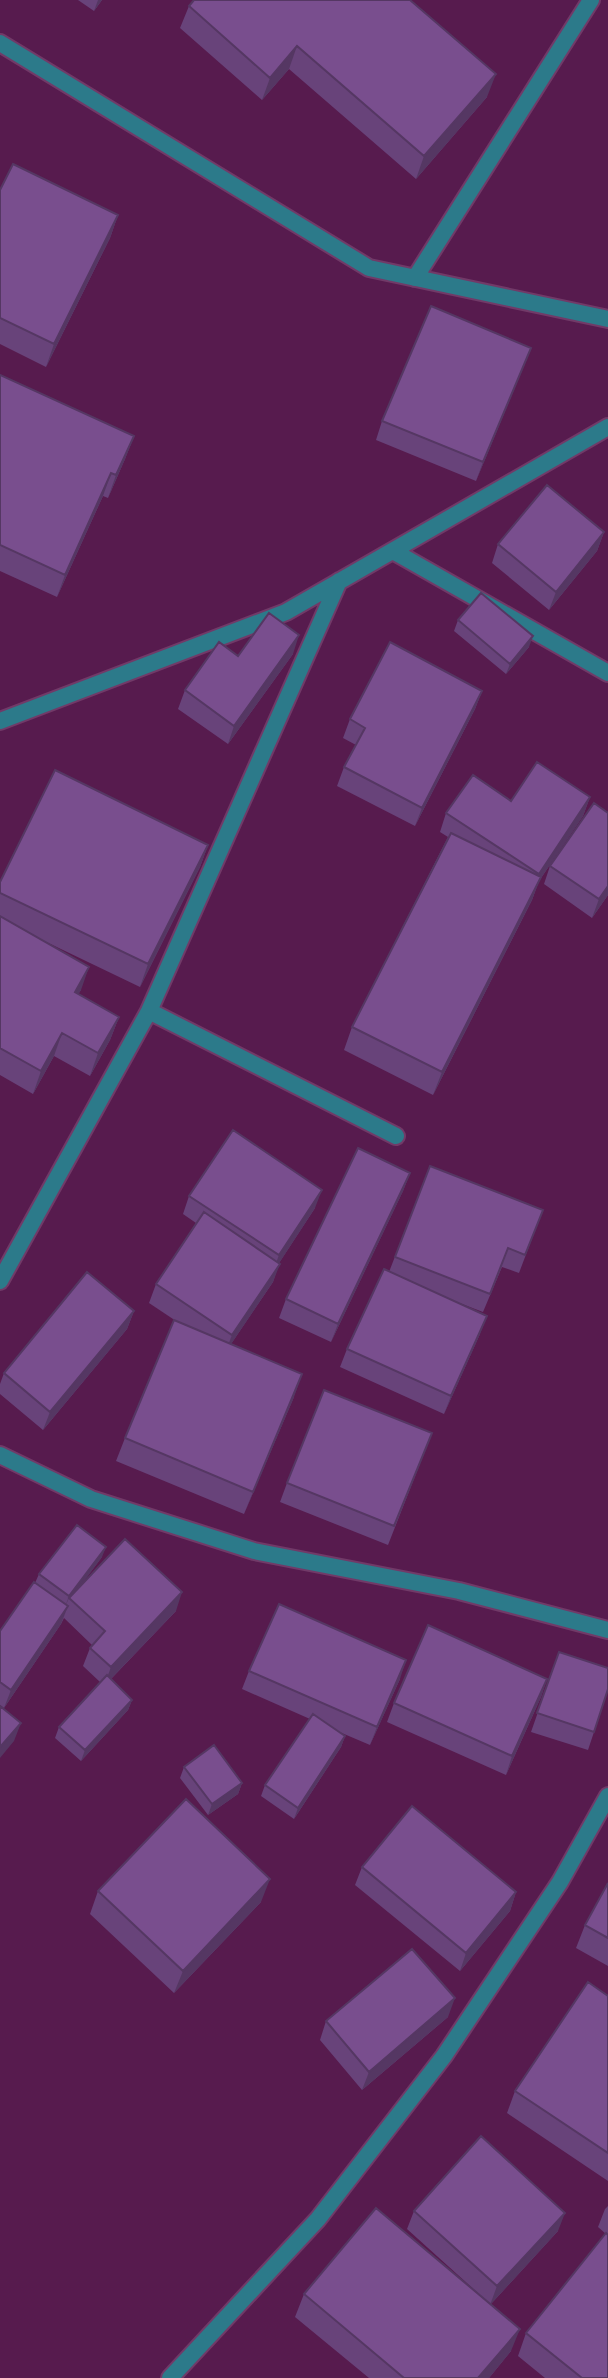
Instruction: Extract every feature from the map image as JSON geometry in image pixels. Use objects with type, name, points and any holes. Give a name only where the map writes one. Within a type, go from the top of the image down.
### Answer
[{"type":"street","points":[[415,278],[591,0]]},
{"type":"street","points":[[0,43],[369,268],[608,319]]},
{"type":"street","points":[[0,721],[286,612],[608,427]]},
{"type":"street","points":[[393,551],[608,673]]},
{"type":"street","points":[[0,1281],[149,1011],[339,581]]},
{"type":"street","points":[[149,1011],[396,1136]]},
{"type":"street","points":[[0,1455],[91,1499],[254,1551],[459,1591],[608,1630]]},
{"type":"street","points":[[170,2378],[318,2219],[444,2056],[560,1882],[608,1796]]},
{"type":"building","points":[[194,0],[410,0],[496,74],[424,156],[297,46],[270,78],[189,6]]},
{"type":"building","points":[[13,164],[118,215],[54,344],[0,318],[0,190]]},
{"type":"building","points":[[431,306],[531,348],[483,462],[382,421]]},
{"type":"building","points":[[0,375],[134,436],[116,475],[111,473],[65,575],[0,545]]},
{"type":"building","points":[[547,485],[604,532],[556,592],[498,544]]},
{"type":"building","points":[[481,593],[533,636],[510,664],[458,620]]},
{"type":"building","points":[[269,613],[299,635],[234,726],[185,690],[219,642],[238,656]]},
{"type":"building","points":[[390,642],[482,691],[422,808],[344,767],[365,728],[350,719]]},
{"type":"building","points":[[537,762],[590,797],[539,874],[446,813],[473,775],[511,801]]},
{"type":"building","points":[[55,770],[208,845],[148,964],[0,893],[0,882]]},
{"type":"building","points":[[594,803],[608,813],[608,886],[599,899],[550,866]]},
{"type":"building","points":[[451,833],[541,877],[442,1072],[352,1027]]},
{"type":"building","points":[[0,916],[89,967],[75,992],[119,1017],[98,1053],[62,1033],[41,1071],[0,1048]]},
{"type":"building","points":[[233,1130],[322,1190],[279,1255],[189,1196]]},
{"type":"building","points":[[358,1148],[410,1173],[338,1324],[286,1299]]},
{"type":"building","points":[[430,1166],[543,1210],[525,1255],[508,1248],[490,1294],[395,1257]]},
{"type":"building","points":[[204,1212],[280,1264],[232,1335],[156,1284]]},
{"type":"building","points":[[384,1269],[487,1316],[451,1396],[347,1349]]},
{"type":"building","points":[[87,1272],[134,1311],[50,1412],[4,1373]]},
{"type":"building","points":[[174,1320],[302,1374],[253,1492],[125,1438]]},
{"type":"building","points":[[324,1390],[432,1433],[394,1526],[287,1483]]},
{"type":"building","points":[[77,1525],[106,1547],[69,1596],[39,1574]]},
{"type":"building","points":[[125,1539],[182,1592],[111,1667],[90,1648],[105,1631],[69,1598]]},
{"type":"building","points":[[34,1582],[68,1606],[11,1690],[0,1682],[0,1631]]},
{"type":"building","points":[[279,1604],[406,1660],[377,1727],[249,1671]]},
{"type":"building","points":[[428,1625],[547,1679],[512,1756],[394,1703]]},
{"type":"building","points":[[559,1652],[608,1668],[608,1689],[594,1732],[537,1713]]},
{"type":"building","points":[[107,1675],[132,1700],[85,1750],[59,1727]]},
{"type":"building","points":[[0,1706],[21,1723],[0,1747]]},
{"type":"building","points":[[313,1714],[345,1736],[298,1808],[265,1785]]},
{"type":"building","points":[[214,1745],[242,1783],[212,1804],[184,1767]]},
{"type":"building","points":[[186,1799],[270,1879],[183,1971],[98,1891]]},
{"type":"building","points":[[412,1806],[516,1892],[466,1953],[362,1867]]},
{"type":"building","points":[[608,1883],[608,1938],[585,1925]]},
{"type":"building","points":[[412,1949],[455,1998],[369,2072],[326,2021]]},
{"type":"building","points":[[588,1982],[608,1996],[608,2153],[515,2091]]},
{"type":"building","points":[[481,2136],[565,2213],[497,2286],[414,2211]]},
{"type":"building","points":[[376,2208],[520,2329],[478,2378],[404,2378],[304,2294]]},
{"type":"building","points":[[606,2233],[608,2378],[582,2378],[526,2333]]}]
